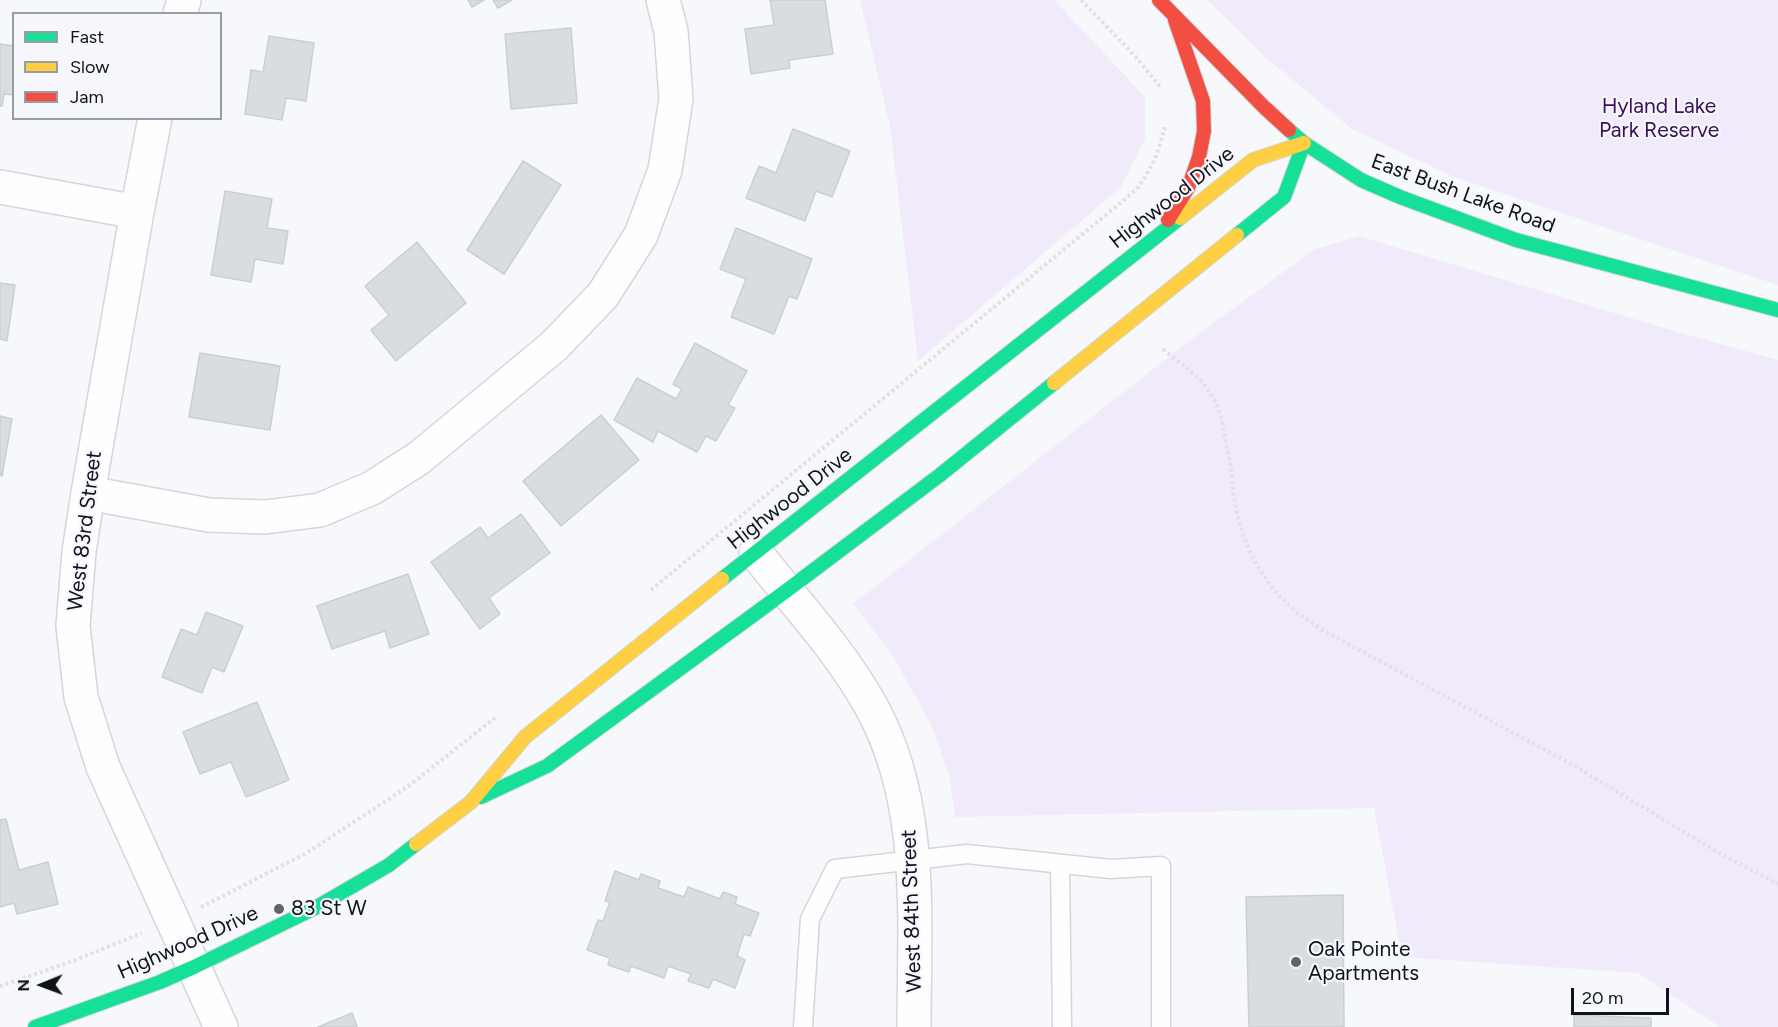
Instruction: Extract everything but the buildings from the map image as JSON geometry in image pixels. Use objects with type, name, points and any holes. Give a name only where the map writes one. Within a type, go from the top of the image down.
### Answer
[{"type":"street","points":[[88,493],[208,514],[265,517],[320,510],[372,488],[419,458],[554,346],[603,295],[641,236],[665,170],[676,99],[671,32],[663,0]]},
{"type":"street","name":"East Bush Lake Road","points":[[1159,0],[1264,107],[1304,143],[1361,180],[1516,240],[1778,310]]},
{"type":"street","points":[[1157,237],[1188,188],[1200,157],[1204,131],[1203,101],[1187,60],[1173,13]]},
{"type":"street","name":"West 83rd Street","points":[[155,120],[88,493],[79,552],[74,626],[81,697],[103,767],[221,1027]]},
{"type":"street","name":"Highwood Drive","points":[[471,802],[525,737],[756,553],[1253,160],[1304,143]]},
{"type":"street","name":"Highwood Drive","points":[[35,1027],[160,982],[315,908],[389,865],[471,802],[547,766],[940,475],[1284,197],[1304,143]]},
{"type":"street","points":[[0,187],[137,212]]},
{"type":"street","name":"West 84th Street","points":[[756,553],[842,660],[871,707],[895,759],[909,815],[912,861],[914,1027]]},
{"type":"lane","points":[[803,1027],[810,919],[835,869],[967,854],[1111,869],[1161,866],[1161,1027]]},
{"type":"lane","points":[[1060,864],[1062,1027]]},
{"type":"path","points":[[1081,0],[1136,57],[1165,92]]},
{"type":"path","points":[[642,597],[1136,190],[1152,168],[1164,129],[1174,129]]},
{"type":"path","points":[[1163,349],[1200,379],[1214,398],[1230,463],[1236,508],[1244,539],[1258,567],[1276,592],[1294,610],[1324,631],[1573,765],[1719,852],[1778,884]]},
{"type":"path","points":[[0,986],[73,961],[173,921],[305,854],[410,785],[500,713]]},
{"type":"green space","points":[[860,0],[1054,0],[1145,97],[1145,139],[1121,187],[918,361],[890,126]]},
{"type":"green space","name":"Hyland Lake Park Reserve","points":[[1207,0],[1778,0],[1778,285],[1454,177],[1352,129],[1265,57]]},
{"type":"green space","points":[[1359,236],[1778,360],[1778,1027],[1720,1027],[1638,973],[1402,957],[1374,808],[955,817],[950,779],[933,728],[893,656],[853,604],[1180,348],[1313,250]]},
{"type":"traffic: fast","points":[[1289,130],[1304,143],[1361,180],[1516,240],[1778,310]]},
{"type":"traffic: fast","points":[[1237,235],[1284,197],[1304,143]]},
{"type":"traffic: fast","points":[[722,579],[1180,218]]},
{"type":"traffic: fast","points":[[481,797],[547,766],[940,475],[1054,383]]},
{"type":"traffic: fast","points":[[35,1027],[160,982],[194,967],[315,908],[389,865],[416,844]]},
{"type":"traffic: slow","points":[[1180,218],[1253,160],[1304,143]]},
{"type":"traffic: slow","points":[[1054,383],[1237,235]]},
{"type":"traffic: slow","points":[[416,844],[471,802],[525,737],[722,579]]},
{"type":"traffic: jam","points":[[1159,0],[1289,130]]},
{"type":"traffic: jam","points":[[1168,220],[1188,188],[1199,157],[1204,131],[1203,101],[1175,20]]},
{"type":"place","name":"83 St W","points":[[279,909]]},
{"type":"place","name":"Oak Pointe Apartments","points":[[1296,962]]}]
